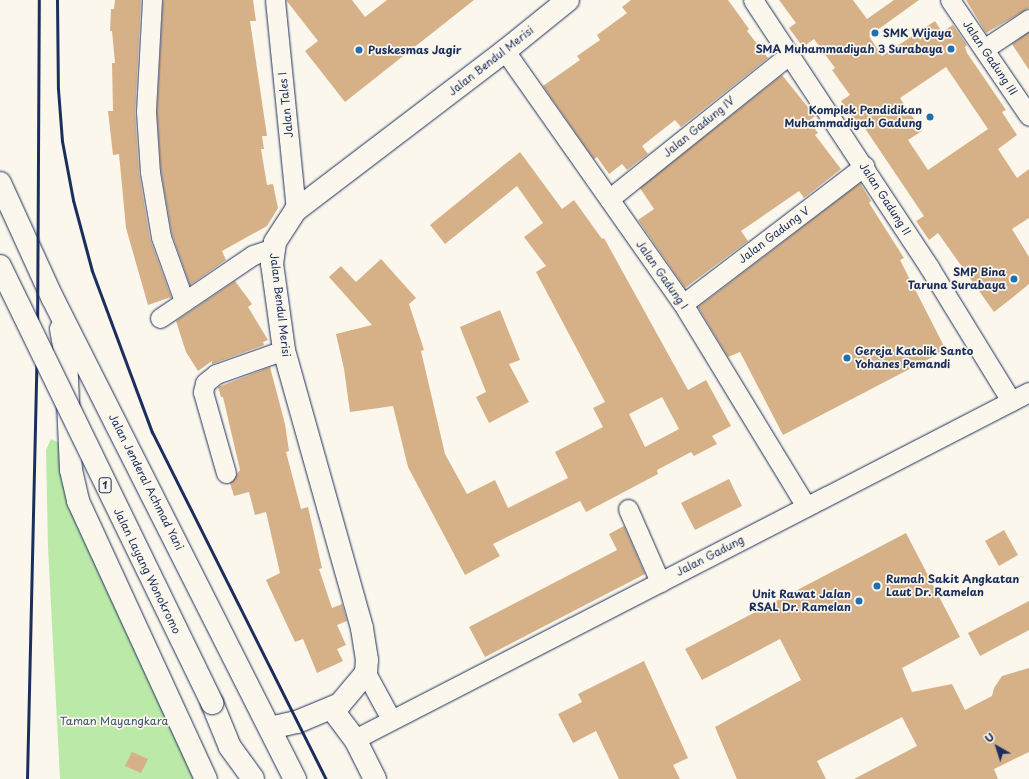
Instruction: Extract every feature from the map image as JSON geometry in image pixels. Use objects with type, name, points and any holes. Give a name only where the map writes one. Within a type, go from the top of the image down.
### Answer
[{"type":"main road","name":"Jalan Bendul Merisi","points":[[366,673],[367,660],[362,628],[284,350],[273,248],[287,221],[296,210],[505,51],[568,0]]},
{"type":"main road","name":"Jalan Jenderal Achmad Yani","points":[[0,183],[52,296],[295,779]]},
{"type":"main road","name":"Jalan Layang Wonokromo","points":[[0,266],[212,703],[230,747],[235,779]]},
{"type":"main road","points":[[52,296],[64,339],[71,470],[78,501],[206,779]]},
{"type":"main road","points":[[270,728],[332,709],[350,695],[366,673]]},
{"type":"main road","points":[[332,709],[355,739],[375,779]]},
{"type":"main road","name":"Jalan Layang Wonokromo","points":[[230,747],[253,779]]},
{"type":"street","points":[[152,0],[146,112],[150,172],[161,237],[184,301]]},
{"type":"street","name":"Jalan Tales I","points":[[275,0],[296,210]]},
{"type":"street","name":"Jalan Gadung II","points":[[753,0],[864,166],[1011,401]]},
{"type":"street","name":"Jalan Gadung III","points":[[950,0],[1029,116]]},
{"type":"street","points":[[984,49],[1029,19]]},
{"type":"street","name":"Jalan Gadung I","points":[[505,51],[683,304],[806,506]]},
{"type":"street","name":"Jalan Gadung IV","points":[[609,199],[789,55]]},
{"type":"street","name":"Jalan Gadung V","points":[[683,304],[864,166]]},
{"type":"street","points":[[160,318],[252,255],[273,248]]},
{"type":"street","points":[[226,473],[203,392],[205,383],[216,374],[284,350]]},
{"type":"street","name":"Jalan Gadung","points":[[355,739],[391,719],[1029,392]]},
{"type":"street","points":[[628,509],[660,582]]},
{"type":"street","points":[[366,673],[391,719]]},
{"type":"green space","name":"Taman Mayangkara","points":[[51,439],[61,444],[201,779],[60,779],[48,547],[46,450]]},
{"type":"building","points":[[115,0],[141,0],[135,112],[139,173],[150,239],[171,297],[148,305],[126,228],[119,154],[113,155],[108,111],[113,111],[112,63],[115,63],[112,31],[110,31],[111,9],[114,9]]},
{"type":"building","points":[[163,0],[253,0],[256,21],[250,21],[267,136],[262,136],[264,149],[261,149],[267,185],[273,184],[278,208],[267,226],[222,251],[226,260],[190,285],[172,234],[161,171],[157,112]]},
{"type":"building","name":"Puskesmas Jagir","points":[[286,0],[352,0],[365,17],[387,0],[474,0],[345,102],[305,51],[318,41]]},
{"type":"building","points":[[631,0],[728,0],[749,29],[747,31],[768,58],[681,127],[675,120],[642,146],[648,154],[627,170],[622,164],[609,174],[597,157],[594,159],[543,86],[580,60],[577,56],[600,40],[597,35],[627,13],[622,7]]},
{"type":"building","points":[[779,0],[853,0],[867,19],[894,0],[919,0],[869,36],[882,56],[935,21],[942,32],[953,25],[967,45],[965,47],[967,53],[1006,110],[1002,112],[1017,135],[998,149],[1017,178],[1029,169],[1029,218],[1012,229],[1029,257],[1029,284],[994,312],[938,233],[929,240],[916,221],[924,216],[862,124],[858,127],[841,101],[850,95],[832,70],[835,68],[814,39],[803,47],[789,28],[796,23]],"holes":[[[946,67],[988,129],[928,170],[908,140],[922,131],[900,98]]]},
{"type":"building","points":[[966,0],[1029,0],[1029,8],[986,33]]},
{"type":"building","points":[[1029,32],[1029,70],[1012,44]]},
{"type":"building","points":[[782,75],[815,116],[809,121],[818,133],[815,135],[841,169],[804,198],[799,191],[741,231],[748,241],[685,288],[638,220],[654,209],[640,188]]},
{"type":"building","points":[[520,152],[562,209],[574,200],[602,239],[604,238],[688,390],[706,380],[731,426],[712,436],[717,444],[694,456],[691,452],[657,470],[658,474],[586,512],[580,501],[493,544],[500,556],[465,575],[408,467],[393,406],[350,412],[344,369],[336,334],[372,325],[329,277],[341,266],[356,282],[381,259],[416,298],[409,304],[424,350],[421,351],[445,454],[467,494],[495,480],[508,508],[568,478],[555,452],[603,427],[593,408],[605,402],[536,272],[546,266],[524,237],[543,223],[517,186],[445,244],[430,225]],"holes":[[[662,397],[679,429],[645,447],[629,414]]]},
{"type":"building","points":[[860,183],[871,201],[869,203],[904,258],[900,260],[946,350],[783,435],[740,352],[728,357],[698,307]]},
{"type":"building","points":[[235,281],[252,304],[248,307],[268,340],[263,342],[264,345],[212,364],[212,361],[198,371],[186,352],[176,321]]},
{"type":"building","points":[[500,310],[520,360],[509,364],[529,402],[489,423],[476,397],[486,392],[460,327]]},
{"type":"building","points":[[270,367],[285,424],[289,451],[286,452],[301,509],[308,507],[322,568],[319,569],[332,608],[342,604],[347,621],[337,625],[346,645],[337,649],[343,661],[317,673],[303,639],[295,642],[266,580],[280,573],[266,512],[255,515],[249,492],[234,496],[230,483],[240,470],[223,397],[221,397],[218,387]]},
{"type":"building","points":[[729,479],[742,506],[695,530],[681,503]]},
{"type":"building","points":[[624,526],[645,574],[485,657],[469,627],[617,550],[609,534]]},
{"type":"building","points":[[1004,530],[1018,555],[999,566],[985,541]]},
{"type":"building","points":[[906,533],[960,637],[902,668],[912,692],[952,684],[965,710],[992,696],[994,688],[1002,676],[1029,668],[1029,752],[994,769],[998,779],[854,779],[917,746],[902,717],[817,761],[826,779],[737,779],[715,727],[801,680],[780,639],[702,680],[685,649]]},
{"type":"building","points":[[1029,601],[1029,630],[980,656],[968,633]]},
{"type":"building","points":[[644,661],[688,758],[673,765],[680,779],[619,779],[596,731],[573,743],[558,714],[582,702],[578,694]]},
{"type":"building","points":[[132,752],[148,759],[141,773],[125,766]]},
{"type":"railway","points":[[27,779],[37,348],[39,0]]},
{"type":"railway","points":[[57,0],[58,89],[62,141],[73,200],[92,271],[152,432],[326,779]]},
{"type":"place","name":"SMK Wijaya","points":[[875,33]]},
{"type":"place","name":"SMA Muhammadiyah 3 Surabaya","points":[[951,49]]},
{"type":"place","name":"Puskesmas Jagir","points":[[359,50]]},
{"type":"place","name":"Komplek Pendidikan Muhammadiyah Gadung","points":[[930,117]]},
{"type":"place","name":"SMP Bina Taruna Surabaya","points":[[1014,279]]},
{"type":"place","name":"Gereja Katolik Santo Yohanes Pemandi","points":[[847,358]]},
{"type":"place","name":"Rumah Sakit Angkatan Laut Dr. Ramelan","points":[[877,586]]},
{"type":"place","name":"Unit Rawat Jalan RSAL Dr. Ramelan","points":[[859,601]]}]
